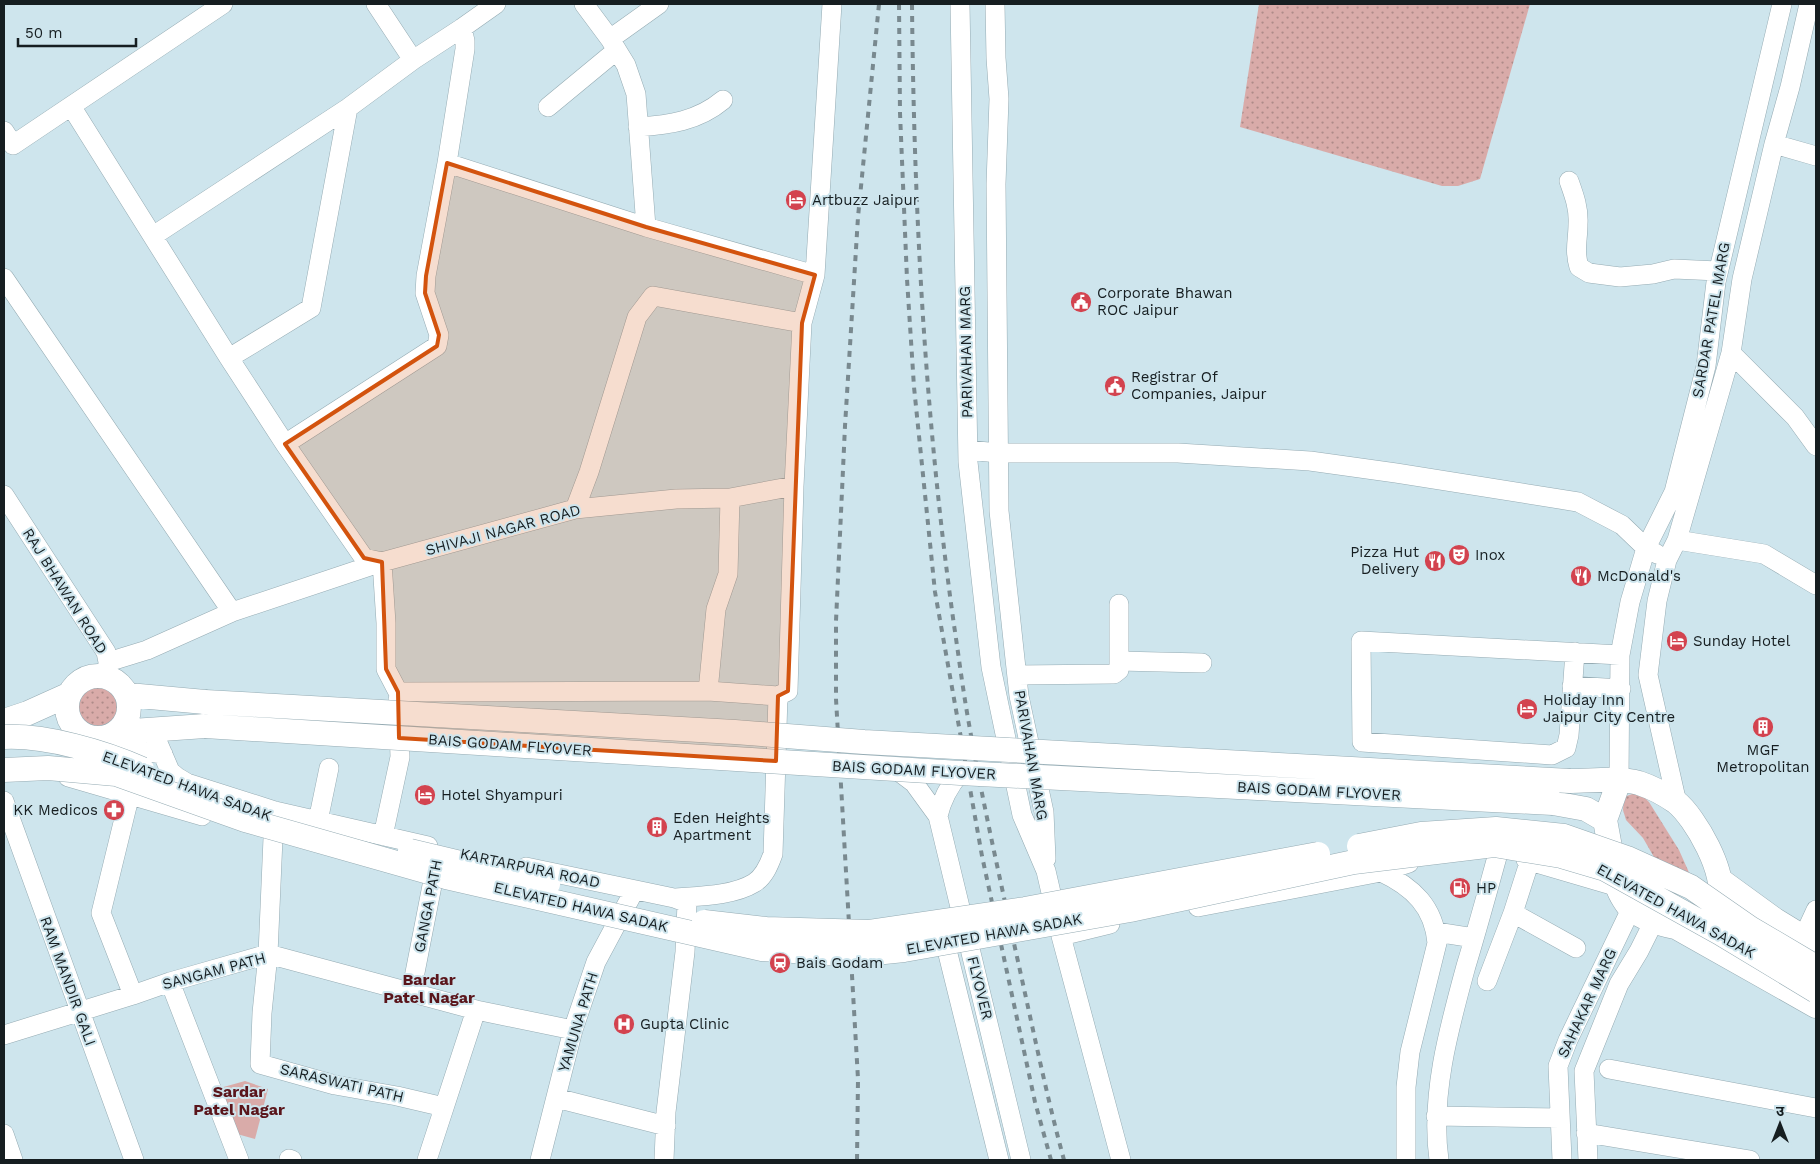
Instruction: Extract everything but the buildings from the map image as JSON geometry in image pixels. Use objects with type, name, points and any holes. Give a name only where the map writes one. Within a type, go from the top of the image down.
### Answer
[{"type":"main road","points":[[4,780],[60,775],[125,724],[129,715],[128,695],[108,669],[98,675],[80,681],[73,687],[68,695],[66,705],[68,716],[79,732],[88,737],[107,738]]},
{"type":"main road","points":[[4,721],[28,713],[68,695]]},
{"type":"main road","name":"BAIS GODAM FLYOVER","points":[[128,695],[205,702],[725,731],[874,742],[1570,781],[1620,781]]},
{"type":"main road","name":"BAIS GODAM FLYOVER","points":[[107,738],[152,729],[205,726],[960,772],[1553,803],[1586,809],[1605,820]]},
{"type":"main road","name":"ELEVATED HAWA SADAK","points":[[4,737],[48,740],[119,758],[181,787],[250,812],[521,876],[589,896],[657,912],[710,923],[766,929],[868,932],[1025,910],[1421,834],[1496,829],[1564,836],[1627,858],[1691,887],[1750,928],[1816,967]]},
{"type":"main road","points":[[4,754],[42,753],[116,774]]},
{"type":"main road","name":"ELEVATED HAWA SADAK","points":[[4,770],[48,768],[116,774],[245,820],[446,877],[762,949],[855,955],[904,950],[1130,910],[1354,862],[1494,845],[1561,856],[1605,869],[1720,933],[1816,992]]},
{"type":"main road","points":[[1676,927],[1694,927],[1706,919],[1719,900],[1720,880],[1712,854],[1697,828],[1677,803],[1637,783],[1620,781],[1605,820],[1618,887],[1631,909],[1654,921],[1676,927],[1816,1006]]},
{"type":"main road","points":[[1720,880],[1775,920],[1810,942]]},
{"type":"street","points":[[7,143],[72,106],[223,4]]},
{"type":"street","points":[[376,4],[413,60]]},
{"type":"street","points":[[153,236],[348,108],[413,60],[496,4]]},
{"type":"street","points":[[584,4],[614,44],[626,65],[636,94],[646,227]]},
{"type":"street","points":[[548,107],[659,4]]},
{"type":"street","points":[[398,692],[708,691],[778,696],[788,691],[794,486],[802,323],[816,275],[832,4]]},
{"type":"street","name":"PARIVAHAN MARG","points":[[960,4],[968,450],[990,667],[1022,815],[1046,870]]},
{"type":"street","name":"PARIVAHAN MARG","points":[[995,4],[999,99],[996,184],[999,511],[1019,696],[1044,812],[1046,870]]},
{"type":"street","name":"SARDAR PATEL MARG","points":[[1620,781],[1620,654],[1630,602],[1646,548],[1674,492],[1706,366],[1718,271],[1782,4]]},
{"type":"street","name":"SARDAR PATEL MARG","points":[[1677,803],[1648,675],[1657,601],[1667,560],[1677,540],[1731,353],[1742,279],[1809,4]]},
{"type":"street","points":[[285,444],[437,346],[439,335],[425,292],[426,276],[447,163],[465,49],[462,28]]},
{"type":"street","points":[[638,127],[669,125],[690,119],[712,109],[723,100]]},
{"type":"street","points":[[72,106],[229,358],[285,444],[364,558],[382,562],[386,623],[386,669],[398,692],[400,757],[383,836]]},
{"type":"street","points":[[229,358],[311,308],[348,108]]},
{"type":"street","points":[[1774,144],[1816,156]]},
{"type":"street","points":[[447,163],[646,227],[816,275]]},
{"type":"street","points":[[1569,181],[1576,201],[1578,222],[1575,255],[1579,267],[1590,273],[1620,277],[1653,274],[1674,269],[1718,271]]},
{"type":"street","points":[[4,278],[232,612]]},
{"type":"street","points":[[575,508],[589,472],[637,317],[653,296],[802,323]]},
{"type":"street","points":[[1731,353],[1794,417],[1816,446]]},
{"type":"street","points":[[968,450],[998,453],[1178,453],[1310,461],[1396,473],[1578,502],[1622,525],[1646,548],[1667,560]]},
{"type":"street","name":"SHIVAJI NAGAR ROAD","points":[[108,669],[232,612],[382,562],[575,508],[676,499],[730,498],[794,486]]},
{"type":"street","name":"RAJ BHAWAN ROAD","points":[[4,495],[106,652],[108,669]]},
{"type":"street","points":[[708,691],[716,609],[728,574],[730,498]]},
{"type":"street","points":[[1677,540],[1764,554],[1816,586]]},
{"type":"street","points":[[1017,675],[1114,674],[1119,670],[1119,604]]},
{"type":"street","points":[[1575,652],[1570,735],[1566,748],[1552,755],[1362,742],[1361,641],[1620,654]]},
{"type":"street","points":[[1119,661],[1202,663]]},
{"type":"street","points":[[1572,686],[1621,689]]},
{"type":"street","name":"KARTARPURA ROAD","points":[[166,762],[177,778],[188,783],[275,811],[680,901],[737,891],[755,883],[767,868],[773,854],[778,696]]},
{"type":"street","points":[[152,729],[166,762]]},
{"type":"street","points":[[107,738],[166,762]]},
{"type":"street","points":[[133,995],[101,913],[130,794],[166,762]]},
{"type":"street","points":[[318,821],[329,768]]},
{"type":"street","name":"FLYOVER","points":[[894,768],[914,783],[938,816],[1021,1160]]},
{"type":"street","points":[[938,816],[946,793],[960,772]]},
{"type":"street","points":[[60,775],[130,794],[274,838],[433,878],[686,936]]},
{"type":"street","name":"RAM MANDIR GALI","points":[[4,801],[134,1160]]},
{"type":"street","points":[[268,954],[275,811]]},
{"type":"street","name":"GANGA PATH","points":[[411,993],[439,848]]},
{"type":"street","points":[[1061,936],[1115,923],[1381,872],[1423,860],[1466,856],[1530,860],[1618,887]]},
{"type":"street","points":[[1439,1160],[1436,1139],[1436,1116],[1447,1033],[1497,857]]},
{"type":"street","points":[[1487,981],[1513,913],[1530,860]]},
{"type":"street","points":[[1046,870],[1061,936],[1121,1160]]},
{"type":"street","points":[[1381,872],[1393,877],[1414,892],[1427,910],[1436,932],[1437,943],[1410,1052],[1406,1087],[1406,1160]]},
{"type":"street","name":"YAMUNA PATH","points":[[540,1160],[573,1030],[596,962],[634,890]]},
{"type":"street","points":[[664,1160],[686,936],[680,901]]},
{"type":"street","name":"SAHAKAR MARG","points":[[1562,1160],[1558,1066],[1568,1040],[1631,909]]},
{"type":"street","points":[[1810,942],[1816,910]]},
{"type":"street","points":[[1513,913],[1576,948]]},
{"type":"street","name":"SAHAKAR MARG","points":[[1588,1160],[1584,1070],[1618,984],[1639,951],[1654,921]]},
{"type":"street","points":[[1436,932],[1474,938]]},
{"type":"street","points":[[945,942],[999,1160]]},
{"type":"street","name":"SANGAM PATH","points":[[4,1035],[170,982],[268,954],[476,1010],[573,1030]]},
{"type":"street","name":"SARASWATI PATH","points":[[268,954],[262,1013],[260,1064],[335,1085],[444,1107]]},
{"type":"street","points":[[170,982],[239,1160]]},
{"type":"street","points":[[427,1160],[476,1010]]},
{"type":"street","points":[[1610,1069],[1816,1108]]},
{"type":"street","points":[[556,1098],[666,1126]]},
{"type":"street","points":[[1436,1116],[1560,1118]]},
{"type":"street","points":[[1586,1133],[1750,1160]]},
{"type":"street","points":[[4,1134],[13,1160]]},
{"type":"highlighted area","points":[[447,163],[646,227],[815,275],[802,323],[788,691],[778,696],[776,761],[399,738],[398,692],[386,669],[382,562],[364,558],[285,444],[437,346],[439,335],[425,293],[426,276]]},
{"type":"shaded area","points":[[1259,4],[1530,4],[1480,179],[1458,186],[1442,186],[1240,127]]},
{"type":"shaded area","points":[[96,686],[109,690],[115,696],[119,709],[115,722],[109,728],[96,732],[83,728],[77,722],[73,709],[77,696],[83,690]]},
{"type":"shaded area","points":[[1635,793],[1644,797],[1649,802],[1679,850],[1695,886],[1686,896],[1678,894],[1668,887],[1658,864],[1643,838],[1626,820],[1623,810],[1624,797]]},
{"type":"shaded area","points":[[245,1081],[268,1089],[255,1139],[237,1134],[220,1088]]},
{"type":"railway","points":[[857,1160],[858,1079],[836,699],[836,621],[845,426],[858,217],[879,4]]},
{"type":"railway","points":[[899,4],[900,113],[907,279],[914,387],[935,592],[982,856],[1035,1102],[1051,1160]]},
{"type":"railway","points":[[912,4],[915,160],[928,393],[935,470],[954,625],[967,712],[985,808],[1038,1054],[1064,1160]]},
{"type":"place","name":"Artbuzz Jaipur","points":[[796,200]]},
{"type":"place","name":"Corporate Bhawan ROC Jaipur","points":[[1081,302]]},
{"type":"place","name":"Registrar Of Companies, Jaipur","points":[[1115,386]]},
{"type":"place","name":"Inox","points":[[1459,555]]},
{"type":"place","name":"Pizza Hut Delivery","points":[[1435,561]]},
{"type":"place","name":"McDonald's","points":[[1581,576]]},
{"type":"place","name":"Sunday Hotel","points":[[1677,641]]},
{"type":"place","name":"Holiday Inn Jaipur City Centre","points":[[1527,709]]},
{"type":"place","name":"MGF Metropolitan","points":[[1763,727]]},
{"type":"place","name":"Hotel Shyampuri","points":[[425,795]]},
{"type":"place","name":"KK Medicos","points":[[114,810]]},
{"type":"place","name":"Eden Heights Apartment","points":[[657,827]]},
{"type":"place","name":"HP","points":[[1460,888]]},
{"type":"place","name":"Bais Godam","points":[[780,963]]},
{"type":"place","name":"Gupta Clinic","points":[[624,1024]]},
{"type":"district","name":"Bardar Patel Nagar","points":[[429,988]]},
{"type":"district","name":"Sardar Patel Nagar","points":[[239,1100]]}]
